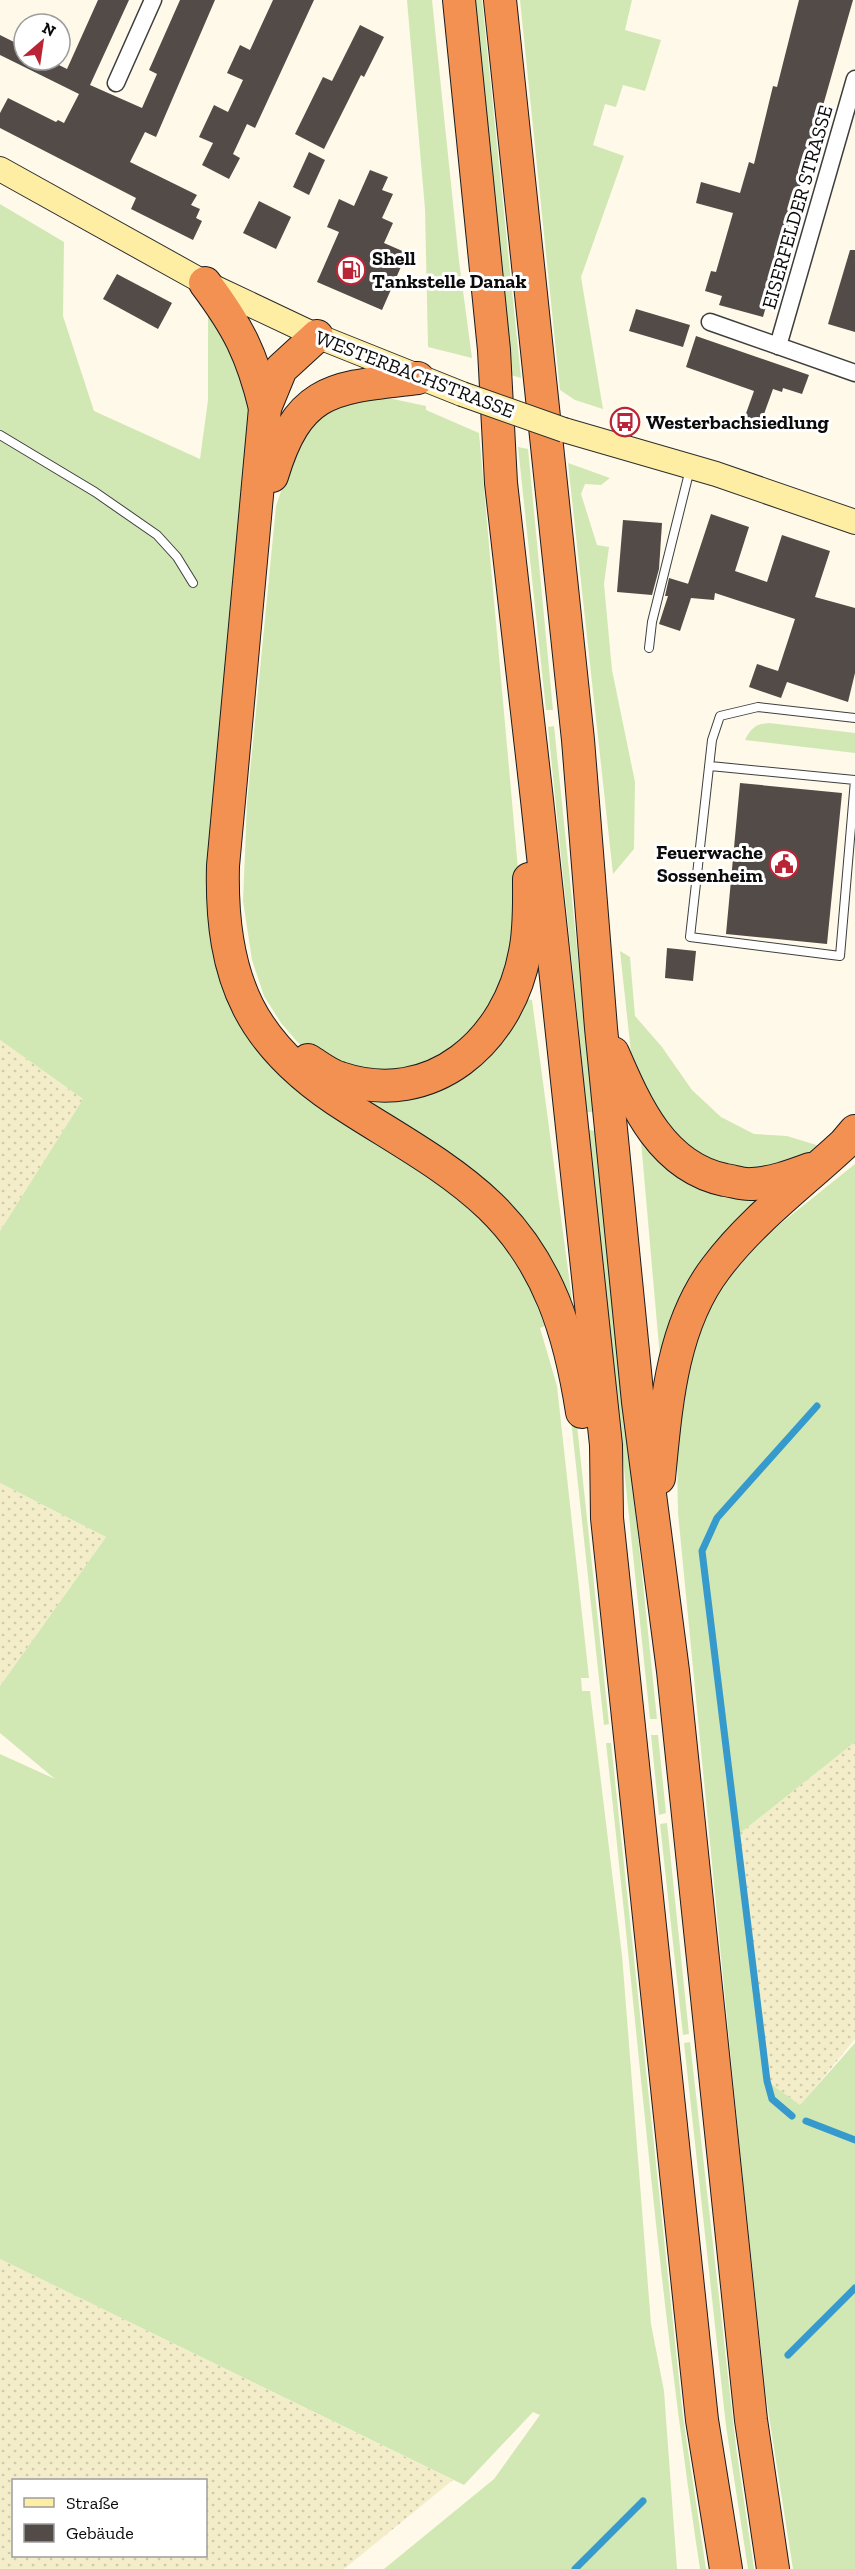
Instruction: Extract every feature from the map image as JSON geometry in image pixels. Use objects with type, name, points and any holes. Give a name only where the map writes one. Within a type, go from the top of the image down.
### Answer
[{"type":"highway","points":[[459,0],[494,350],[501,483],[606,1445],[607,1518],[702,2420],[726,2569]]},
{"type":"highway","points":[[500,0],[578,740],[601,1028],[638,1402],[673,1671],[751,2420],[772,2569]]},
{"type":"highway","points":[[205,283],[230,317],[251,357],[265,408]]},
{"type":"highway","points":[[316,336],[307,396],[282,443],[272,478],[252,660],[235,880],[236,913],[244,965],[258,1001],[275,1030],[304,1058],[338,1078],[370,1085],[398,1086],[427,1079],[454,1067],[480,1046],[501,1014],[515,986],[525,953],[529,913],[529,874],[537,800]]},
{"type":"highway","points":[[316,336],[281,369],[265,408],[223,866],[225,930],[235,980],[258,1026],[280,1054],[304,1076],[346,1107],[425,1154],[463,1182],[491,1207],[531,1257],[559,1309],[574,1357],[588,1446],[607,1518]]},
{"type":"highway","points":[[297,417],[313,403],[357,385],[418,378]]},
{"type":"highway","points":[[601,1028],[637,1108],[656,1136],[681,1161],[710,1177],[749,1185],[774,1182],[817,1167]]},
{"type":"highway","points":[[655,1529],[670,1382],[683,1334],[697,1300],[714,1269],[736,1243],[844,1144],[855,1131]]},
{"type":"main road","name":"WESTERBACHSTRASSE","points":[[0,169],[205,283],[316,336],[418,378],[576,434],[690,466],[855,522]]},
{"type":"street","points":[[116,83],[153,0]]},
{"type":"street","name":"EISERFELDER STRASSE","points":[[778,346],[855,79]]},
{"type":"street","points":[[710,322],[855,373]]},
{"type":"lane","points":[[0,435],[95,492],[157,535],[177,557],[193,583]]},
{"type":"lane","points":[[649,648],[652,622],[672,531],[690,466]]},
{"type":"lane","points":[[710,766],[855,780],[840,956],[690,937],[712,740],[720,716],[758,707],[855,718]]},
{"type":"shaded area","points":[[0,1040],[83,1099],[0,1231]]},
{"type":"shaded area","points":[[0,1483],[106,1537],[0,1686]]},
{"type":"shaded area","points":[[855,1742],[855,2039],[800,2106],[767,2081],[735,1836]]},
{"type":"shaded area","points":[[0,2259],[453,2480],[344,2569],[0,2569]]},
{"type":"green space","points":[[407,0],[432,0],[459,261],[472,358],[428,347],[425,209]]},
{"type":"green space","points":[[473,0],[482,0],[521,378],[511,375]]},
{"type":"green space","points":[[520,0],[632,0],[625,30],[661,40],[645,91],[623,85],[616,107],[605,104],[593,145],[624,156],[581,277],[603,409],[575,400],[560,390]]},
{"type":"green space","points":[[0,204],[64,242],[63,316],[94,411],[200,459],[208,400],[208,312],[237,347],[246,372],[253,418],[215,874],[217,939],[225,977],[243,1020],[270,1056],[304,1087],[341,1115],[458,1192],[491,1222],[507,1241],[534,1282],[553,1326],[568,1373],[574,1397],[609,1724],[604,1725],[569,1401],[553,1335],[528,1284],[545,1326],[540,1328],[557,1386],[589,1678],[581,1678],[582,1691],[590,1691],[622,1955],[651,2324],[664,2391],[677,2569],[384,2569],[494,2479],[540,2415],[533,2412],[464,2485],[0,2259],[0,1754],[55,1779],[0,1733],[0,1686],[106,1537],[0,1483],[0,1231],[83,1099],[0,1040]]},
{"type":"green space","points":[[379,396],[426,406],[426,410],[479,433],[520,891],[507,985],[463,1046],[398,1074],[319,1059],[300,1045],[281,1023],[264,996],[252,960],[243,901],[247,803],[276,506],[299,438],[324,411]]},
{"type":"green space","points":[[518,447],[528,449],[553,710],[546,710]]},
{"type":"green space","points":[[568,463],[610,478],[601,485],[585,484],[581,494],[597,545],[609,547],[604,584],[612,670],[635,782],[634,849],[613,874]]},
{"type":"green space","points":[[769,723],[855,733],[855,753],[745,740],[754,727]]},
{"type":"green space","points":[[554,726],[594,1112],[587,1112],[548,727]]},
{"type":"green space","points":[[620,951],[630,957],[635,1016],[662,1047],[692,1090],[721,1117],[754,1134],[787,1136],[826,1148],[768,1172],[708,1163],[680,1143],[656,1112],[632,1062]]},
{"type":"green space","points":[[526,999],[532,1000],[572,1300],[355,1092],[394,1097]]},
{"type":"green space","points":[[589,1130],[596,1131],[657,1719],[650,1719]]},
{"type":"green space","points":[[640,1130],[775,1193],[660,1358]]},
{"type":"green space","points":[[855,1164],[855,1742],[735,1837],[767,2081],[800,2105],[855,2043],[855,2569],[793,2569],[766,2397],[739,2142],[678,1513],[676,1407],[707,1307],[749,1249]]},
{"type":"green space","points":[[651,1735],[658,1735],[666,1813],[659,1815]]},
{"type":"green space","points":[[606,1743],[611,1743],[683,2417],[706,2569],[700,2569],[672,2363]]},
{"type":"green space","points":[[667,1823],[689,2034],[683,2035],[660,1824]]},
{"type":"green space","points":[[690,2042],[736,2447],[754,2569],[748,2569],[726,2426],[684,2043]]},
{"type":"building","points":[[98,0],[129,0],[90,85],[142,108],[157,74],[149,70],[180,0],[215,0],[156,137],[145,132],[130,162],[197,195],[191,205],[200,209],[196,218],[202,221],[193,240],[131,209],[136,198],[0,128],[0,113],[8,98],[56,122],[58,120],[64,123],[79,94],[34,72],[72,72],[72,58]]},
{"type":"building","points":[[273,0],[314,0],[255,128],[247,124],[233,154],[240,158],[229,179],[202,165],[213,143],[199,137],[214,105],[228,112],[243,80],[227,73],[240,45],[250,50]]},
{"type":"building","points":[[799,0],[853,0],[763,317],[719,305],[722,296],[705,291],[711,271],[716,272],[733,213],[696,203],[701,182],[740,193],[749,162],[754,164],[773,86],[777,87]]},
{"type":"building","points":[[360,25],[384,37],[364,77],[361,75],[324,149],[295,134],[323,77],[332,81]]},
{"type":"building","points":[[0,35],[12,41],[12,61],[0,55]]},
{"type":"building","points":[[309,152],[325,160],[309,195],[293,187]]},
{"type":"building","points":[[370,170],[388,177],[382,190],[393,194],[382,218],[393,223],[384,243],[407,253],[382,310],[317,282],[339,232],[327,227],[339,199],[354,206]]},
{"type":"building","points":[[259,201],[291,217],[276,249],[243,233]]},
{"type":"building","points":[[850,250],[855,250],[855,332],[828,324]]},
{"type":"building","points":[[117,274],[172,303],[158,329],[103,299]]},
{"type":"building","points":[[636,309],[690,325],[683,347],[629,331]]},
{"type":"building","points":[[696,336],[809,375],[802,394],[783,388],[782,392],[773,389],[760,425],[744,419],[754,391],[686,367]]},
{"type":"building","points":[[711,514],[749,527],[735,571],[767,582],[782,535],[830,551],[815,597],[855,608],[855,673],[848,702],[787,682],[781,698],[749,687],[757,664],[778,671],[795,619],[715,593],[714,600],[691,598],[680,631],[659,624],[668,596],[665,596],[669,578],[688,584]]},
{"type":"building","points":[[623,520],[662,523],[659,569],[652,595],[617,592]]},
{"type":"building","name":"Feuerwache Sossenheim","points":[[740,783],[842,793],[827,944],[726,934]]},
{"type":"building","points":[[667,948],[696,951],[693,981],[665,978]]},
{"type":"waterway","points":[[792,2116],[772,2099],[767,2081],[702,1551],[717,1518],[817,1406]]},
{"type":"waterway","points":[[806,2121],[855,2140]]},
{"type":"waterway","points":[[788,2355],[855,2288]]},
{"type":"waterway","points":[[575,2569],[643,2501]]},
{"type":"place","name":"Shell Tankstelle Danak","points":[[351,270]]},
{"type":"place","name":"Westerbachsiedlung","points":[[625,422]]},
{"type":"place","name":"Feuerwache Sossenheim","points":[[784,864]]}]
